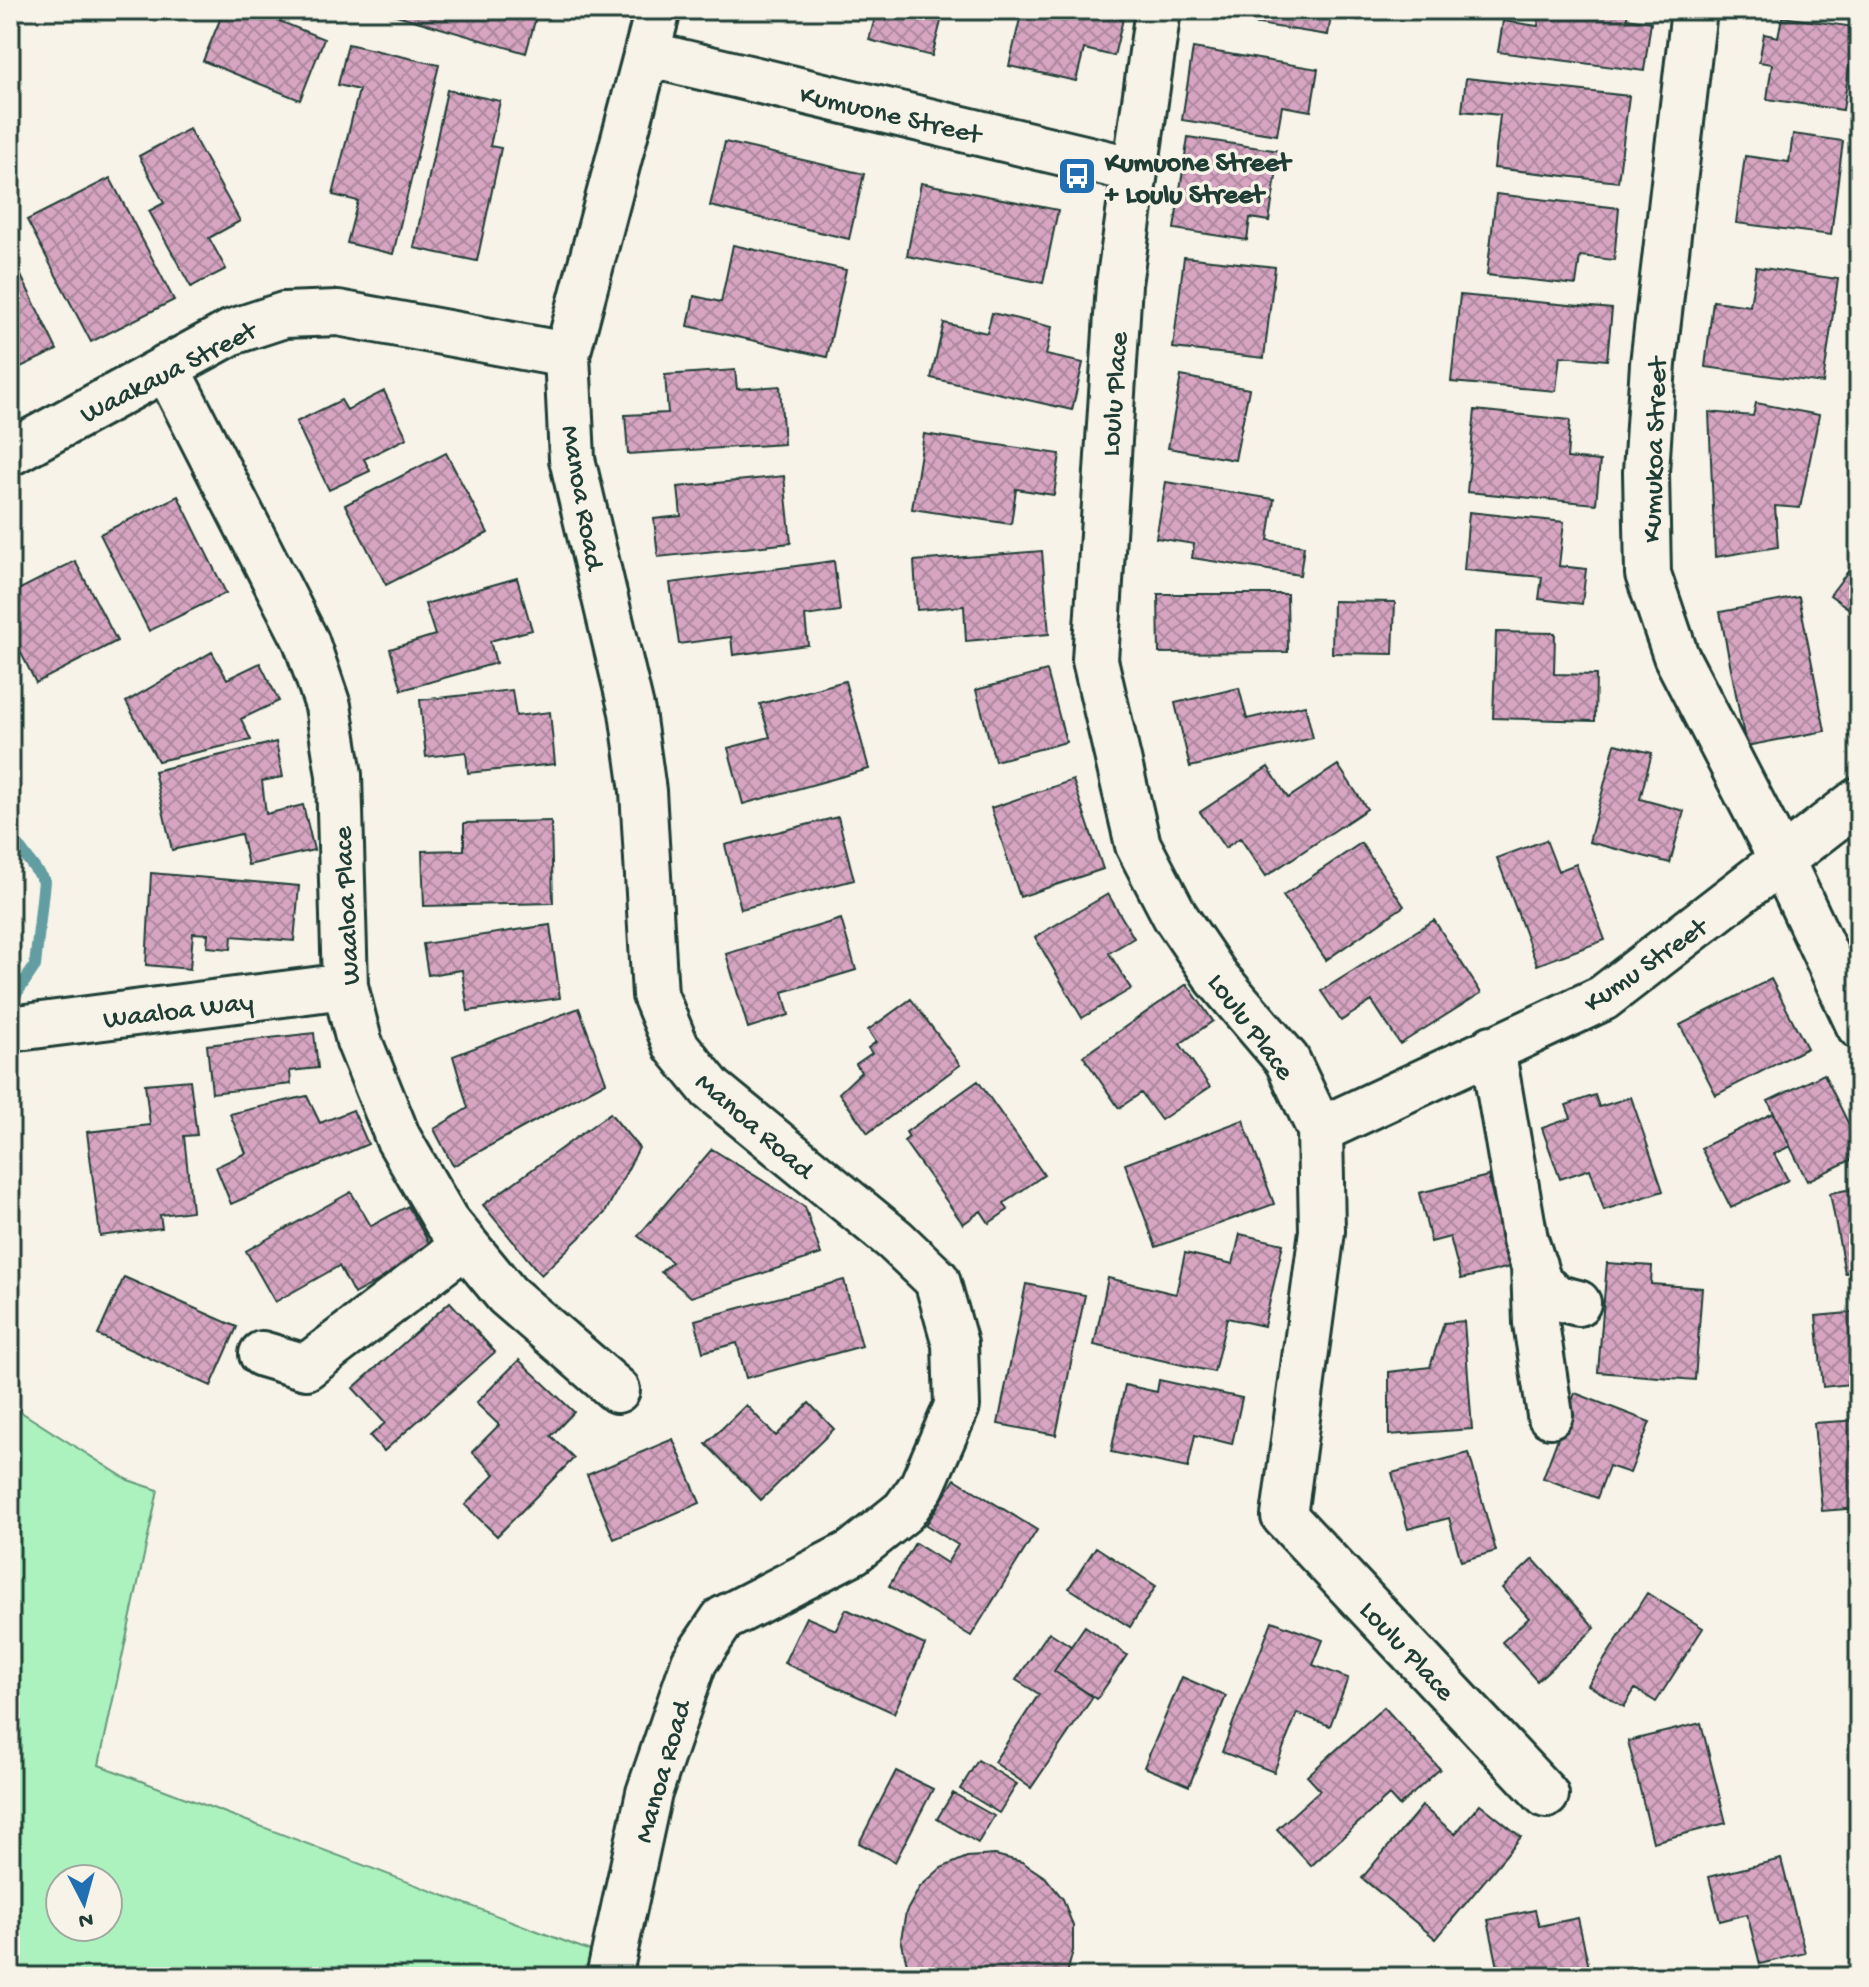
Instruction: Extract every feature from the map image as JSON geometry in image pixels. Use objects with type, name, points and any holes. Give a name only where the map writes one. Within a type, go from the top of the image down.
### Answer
[{"type":"street","name":"Manoa Road","points":[[609,1977],[649,1793],[694,1662],[723,1619],[853,1552],[904,1511],[922,1486],[957,1406],[955,1344],[937,1280],[895,1240],[711,1089],[684,1057],[664,1021],[651,968],[643,791],[636,744],[572,459],[567,355],[658,10]]},
{"type":"street","name":"Loulu Place","points":[[1158,10],[1119,284],[1095,660],[1138,845],[1175,916],[1217,978],[1287,1060],[1320,1130],[1322,1231],[1284,1516],[1546,1795]]},
{"type":"street","name":"Kumukoa Street","points":[[1694,10],[1653,364],[1646,472],[1648,574],[1676,656],[1783,863],[1859,1026]]},
{"type":"street","name":"Kumuone Street","points":[[647,54],[1135,170]]},
{"type":"street","name":"Waakaua Street","points":[[10,453],[166,367],[258,322],[311,312],[365,318],[567,355]]},
{"type":"street","name":"Waaloa Place","points":[[166,367],[306,641],[328,706],[339,775],[345,986],[359,1041],[398,1138],[446,1221],[507,1295],[617,1390]]},
{"type":"street","name":"Kumu Street","points":[[1320,1130],[1603,998],[1783,863],[1859,800]]},
{"type":"street","name":"Waaloa Way","points":[[14,1029],[345,986]]},
{"type":"street","points":[[1492,1048],[1525,1239],[1540,1285],[1558,1298],[1578,1303]]},
{"type":"street","points":[[262,1354],[306,1367],[465,1245]]},
{"type":"street","points":[[1534,1265],[1536,1323],[1550,1415]]},
{"type":"green space","points":[[10,1405],[128,1480],[158,1490],[99,1765],[659,1977],[10,1977]]},
{"type":"building","points":[[224,10],[252,10],[324,39],[300,100],[203,61]]},
{"type":"building","points":[[379,10],[538,10],[526,53]]},
{"type":"building","points":[[877,10],[944,10],[932,56],[869,40]]},
{"type":"building","points":[[1022,10],[1087,10],[1123,19],[1114,56],[1084,49],[1076,81],[1009,66]]},
{"type":"building","points":[[1215,10],[1332,10],[1328,35],[1214,17]]},
{"type":"building","points":[[1540,10],[1628,10],[1627,18],[1651,22],[1644,71],[1498,52],[1503,21],[1538,26]]},
{"type":"building","points":[[1782,17],[1855,27],[1843,110],[1767,99],[1772,64],[1759,62],[1764,34],[1778,37]]},
{"type":"building","points":[[348,44],[439,65],[393,254],[347,243],[358,201],[333,195],[359,90],[338,85]]},
{"type":"building","points":[[1193,48],[1318,69],[1311,111],[1282,106],[1277,135],[1182,120]]},
{"type":"building","points":[[1466,78],[1629,96],[1618,182],[1494,168],[1500,115],[1462,111]]},
{"type":"building","points":[[447,90],[500,101],[490,146],[501,148],[477,261],[414,248]]},
{"type":"building","points":[[189,129],[240,221],[209,238],[226,269],[191,287],[149,211],[164,203],[139,156]]},
{"type":"building","points":[[1793,134],[1843,141],[1831,235],[1736,223],[1745,156],[1789,162]]},
{"type":"building","points":[[1188,137],[1280,151],[1269,221],[1250,218],[1247,240],[1174,229]]},
{"type":"building","points":[[725,142],[864,174],[849,239],[710,206]]},
{"type":"building","points":[[110,178],[174,300],[91,342],[27,220]]},
{"type":"building","points":[[921,183],[1058,210],[1043,283],[907,256]]},
{"type":"building","points":[[1496,194],[1619,208],[1614,260],[1580,256],[1576,285],[1487,275]]},
{"type":"building","points":[[733,245],[846,270],[827,357],[688,326],[694,296],[721,302]]},
{"type":"building","points":[[10,253],[57,350],[10,372]]},
{"type":"building","points":[[1184,257],[1275,267],[1264,358],[1173,348]]},
{"type":"building","points":[[1756,267],[1838,279],[1823,383],[1705,367],[1713,301],[1750,306]]},
{"type":"building","points":[[1460,295],[1612,309],[1607,360],[1560,356],[1556,391],[1451,382]]},
{"type":"building","points":[[992,313],[1052,327],[1046,355],[1083,363],[1072,410],[931,378],[944,323],[987,333]]},
{"type":"building","points":[[735,370],[737,389],[780,386],[784,444],[628,454],[625,415],[668,413],[665,375]]},
{"type":"building","points":[[1181,376],[1249,389],[1235,460],[1168,448]]},
{"type":"building","points":[[384,391],[407,438],[364,459],[370,471],[329,490],[296,422],[341,400],[347,410]]},
{"type":"building","points":[[1756,403],[1819,415],[1800,508],[1775,506],[1778,547],[1715,557],[1709,412],[1753,416]]},
{"type":"building","points":[[1475,410],[1570,420],[1567,458],[1600,461],[1596,504],[1467,492]]},
{"type":"building","points":[[924,434],[1060,454],[1054,495],[1016,489],[1011,524],[912,509]]},
{"type":"building","points":[[446,453],[488,533],[386,585],[345,505]]},
{"type":"building","points":[[784,476],[791,543],[658,557],[654,519],[681,516],[678,487]]},
{"type":"building","points":[[1166,482],[1274,499],[1268,540],[1304,546],[1300,575],[1192,558],[1194,544],[1156,538]]},
{"type":"building","points":[[178,496],[226,593],[149,631],[100,534]]},
{"type":"building","points":[[1469,512],[1564,522],[1559,566],[1586,569],[1582,604],[1539,599],[1542,577],[1464,570]]},
{"type":"building","points":[[1042,551],[1049,634],[966,641],[964,606],[917,610],[914,561]]},
{"type":"building","points":[[1859,557],[1859,616],[1830,595]]},
{"type":"building","points":[[75,561],[117,641],[36,683],[10,631],[10,594]]},
{"type":"building","points":[[834,561],[840,611],[805,616],[808,645],[733,655],[731,637],[679,644],[670,583]]},
{"type":"building","points":[[517,578],[532,630],[490,641],[496,663],[402,690],[390,649],[435,635],[425,604]]},
{"type":"building","points":[[1158,594],[1287,594],[1288,652],[1159,653]]},
{"type":"building","points":[[1799,597],[1825,731],[1746,746],[1720,612]]},
{"type":"building","points":[[1333,601],[1395,602],[1393,654],[1332,653]]},
{"type":"building","points":[[1496,632],[1555,633],[1554,674],[1596,675],[1595,721],[1493,718]]},
{"type":"building","points":[[212,652],[227,679],[260,663],[279,701],[241,719],[251,740],[158,761],[126,702]]},
{"type":"building","points":[[1047,671],[1066,742],[995,761],[976,690]]},
{"type":"building","points":[[845,681],[869,769],[743,804],[728,748],[770,737],[760,704]]},
{"type":"building","points":[[1239,688],[1247,719],[1305,705],[1313,738],[1190,767],[1175,703]]},
{"type":"building","points":[[512,690],[516,716],[550,712],[555,764],[468,773],[466,752],[426,757],[420,700]]},
{"type":"building","points":[[276,742],[283,777],[262,781],[266,814],[303,805],[314,850],[248,865],[241,834],[172,850],[154,771]]},
{"type":"building","points":[[1615,744],[1652,753],[1640,799],[1684,811],[1670,863],[1589,842]]},
{"type":"building","points":[[1338,765],[1367,809],[1266,876],[1240,838],[1225,848],[1200,812],[1268,767],[1288,798]]},
{"type":"building","points":[[1073,780],[1103,869],[1020,897],[991,808]]},
{"type":"building","points":[[838,817],[854,880],[741,909],[725,845]]},
{"type":"building","points":[[551,821],[553,903],[424,906],[422,851],[464,850],[464,823]]},
{"type":"building","points":[[1546,840],[1558,871],[1576,864],[1605,940],[1537,965],[1497,858]]},
{"type":"building","points":[[1361,843],[1404,906],[1326,960],[1283,896]]},
{"type":"building","points":[[151,873],[299,886],[294,941],[232,936],[231,949],[207,947],[208,934],[193,933],[190,969],[146,965]]},
{"type":"building","points":[[1108,894],[1134,938],[1109,953],[1131,989],[1082,1018],[1035,937]]},
{"type":"building","points":[[841,919],[856,970],[783,992],[789,1015],[748,1028],[726,954]]},
{"type":"building","points":[[1434,920],[1481,993],[1400,1044],[1372,1001],[1341,1021],[1321,991]]},
{"type":"building","points":[[550,925],[560,998],[468,1011],[462,970],[428,975],[423,944]]},
{"type":"building","points":[[1771,979],[1807,1048],[1716,1095],[1680,1025]]},
{"type":"building","points":[[1187,984],[1213,1021],[1180,1044],[1210,1087],[1161,1120],[1141,1093],[1119,1108],[1083,1056]]},
{"type":"building","points":[[911,999],[960,1065],[868,1133],[839,1093],[861,1072],[856,1064],[872,1053],[868,1048],[876,1042],[868,1030]]},
{"type":"building","points":[[579,1008],[606,1082],[453,1166],[434,1129],[468,1108],[453,1056]]},
{"type":"building","points":[[314,1033],[318,1068],[290,1071],[291,1084],[212,1093],[207,1045]]},
{"type":"building","points":[[1824,1074],[1859,1145],[1859,1156],[1807,1181],[1768,1101]]},
{"type":"building","points":[[190,1080],[197,1135],[184,1136],[192,1211],[160,1215],[162,1228],[100,1236],[87,1132],[150,1125],[145,1084]]},
{"type":"building","points":[[978,1081],[1044,1175],[1004,1203],[1008,1210],[989,1223],[981,1211],[963,1224],[904,1141],[909,1137],[906,1132]]},
{"type":"building","points":[[1595,1095],[1599,1107],[1631,1097],[1663,1191],[1604,1210],[1590,1169],[1560,1179],[1542,1128],[1571,1118],[1566,1105]]},
{"type":"building","points":[[307,1096],[320,1123],[353,1110],[368,1144],[231,1204],[216,1167],[246,1153],[230,1114]]},
{"type":"building","points":[[610,1113],[639,1148],[605,1213],[541,1275],[483,1205]]},
{"type":"building","points":[[1773,1113],[1790,1146],[1774,1154],[1788,1180],[1731,1208],[1701,1148]]},
{"type":"building","points":[[1243,1120],[1274,1204],[1156,1247],[1125,1164]]},
{"type":"building","points":[[712,1149],[805,1207],[821,1254],[691,1297],[661,1272],[672,1262],[638,1236]]},
{"type":"building","points":[[1488,1176],[1510,1267],[1461,1279],[1450,1237],[1431,1242],[1419,1193]]},
{"type":"building","points":[[1859,1188],[1859,1270],[1845,1273],[1830,1193]]},
{"type":"building","points":[[351,1192],[371,1226],[408,1206],[433,1250],[354,1294],[339,1266],[275,1302],[246,1251]]},
{"type":"building","points":[[1240,1234],[1283,1244],[1264,1326],[1227,1318],[1214,1372],[1094,1345],[1108,1278],[1176,1294],[1185,1253],[1233,1264]]},
{"type":"building","points":[[1607,1263],[1652,1266],[1651,1284],[1702,1288],[1695,1380],[1598,1372]]},
{"type":"building","points":[[124,1277],[237,1327],[211,1386],[98,1335]]},
{"type":"building","points":[[844,1280],[862,1346],[746,1378],[737,1343],[703,1352],[695,1320]]},
{"type":"building","points":[[1026,1284],[1085,1295],[1056,1435],[998,1424]]},
{"type":"building","points":[[450,1302],[495,1352],[384,1451],[370,1436],[385,1423],[353,1388]]},
{"type":"building","points":[[1859,1312],[1859,1383],[1823,1387],[1816,1316]]},
{"type":"building","points":[[1464,1321],[1472,1429],[1389,1435],[1389,1372],[1430,1367],[1444,1323]]},
{"type":"building","points":[[519,1360],[574,1412],[551,1436],[574,1458],[497,1536],[465,1505],[495,1474],[472,1452],[499,1425],[476,1403]]},
{"type":"building","points":[[1159,1380],[1242,1398],[1232,1444],[1195,1435],[1188,1468],[1111,1452],[1125,1385],[1157,1392]]},
{"type":"building","points":[[1575,1393],[1650,1422],[1630,1473],[1609,1466],[1597,1498],[1543,1478]]},
{"type":"building","points":[[809,1403],[834,1429],[761,1500],[706,1444],[746,1405],[776,1436]]},
{"type":"building","points":[[1859,1420],[1859,1508],[1822,1511],[1814,1423]]},
{"type":"building","points":[[673,1439],[700,1503],[614,1539],[587,1475]]},
{"type":"building","points":[[1469,1453],[1496,1551],[1461,1561],[1449,1518],[1408,1529],[1392,1473]]},
{"type":"building","points":[[955,1479],[1037,1530],[971,1636],[889,1586],[915,1543],[947,1563],[958,1545],[926,1525]]},
{"type":"building","points":[[1096,1547],[1156,1586],[1130,1627],[1069,1588]]},
{"type":"building","points":[[1533,1559],[1595,1628],[1537,1681],[1502,1642],[1529,1618],[1502,1588]]},
{"type":"building","points":[[1859,1565],[1859,1604],[1854,1566]]},
{"type":"building","points":[[1647,1593],[1703,1628],[1656,1702],[1635,1689],[1624,1707],[1588,1685]]},
{"type":"building","points":[[846,1609],[925,1645],[894,1713],[784,1663],[806,1617],[836,1630]]},
{"type":"building","points":[[1272,1621],[1323,1640],[1313,1665],[1348,1678],[1330,1726],[1297,1713],[1274,1772],[1222,1752]]},
{"type":"building","points":[[1085,1626],[1127,1655],[1097,1699],[1054,1671]]},
{"type":"building","points":[[1049,1632],[1071,1646],[1054,1671],[1093,1697],[1031,1788],[994,1762],[1039,1694],[1016,1680]]},
{"type":"building","points":[[1182,1677],[1226,1696],[1189,1786],[1144,1767]]},
{"type":"building","points":[[1384,1707],[1440,1769],[1399,1806],[1389,1795],[1311,1866],[1277,1829],[1320,1790],[1307,1776]]},
{"type":"building","points":[[1701,1723],[1726,1823],[1653,1842],[1628,1741]]},
{"type":"building","points":[[978,1760],[1017,1784],[999,1813],[960,1789]]},
{"type":"building","points":[[896,1771],[933,1789],[895,1862],[859,1843]]},
{"type":"building","points":[[953,1793],[994,1816],[978,1843],[937,1819]]},
{"type":"building","points":[[1480,1804],[1521,1837],[1436,1939],[1362,1878],[1422,1806],[1455,1834]]},
{"type":"building","points":[[995,1855],[1022,1862],[1046,1878],[1063,1899],[1073,1926],[1073,1951],[1066,1977],[910,1977],[901,1939],[906,1912],[920,1887],[941,1868],[967,1857]]},
{"type":"building","points":[[1781,1859],[1805,1953],[1760,1964],[1747,1914],[1720,1921],[1709,1877]]},
{"type":"building","points":[[1535,1910],[1539,1926],[1578,1918],[1591,1977],[1500,1977],[1488,1920]]},
{"type":"waterway","points":[[10,835],[44,881],[35,966],[10,1003]]},
{"type":"place","name":"Kumuone Street + Loulu Street","points":[[1077,176]]}]
